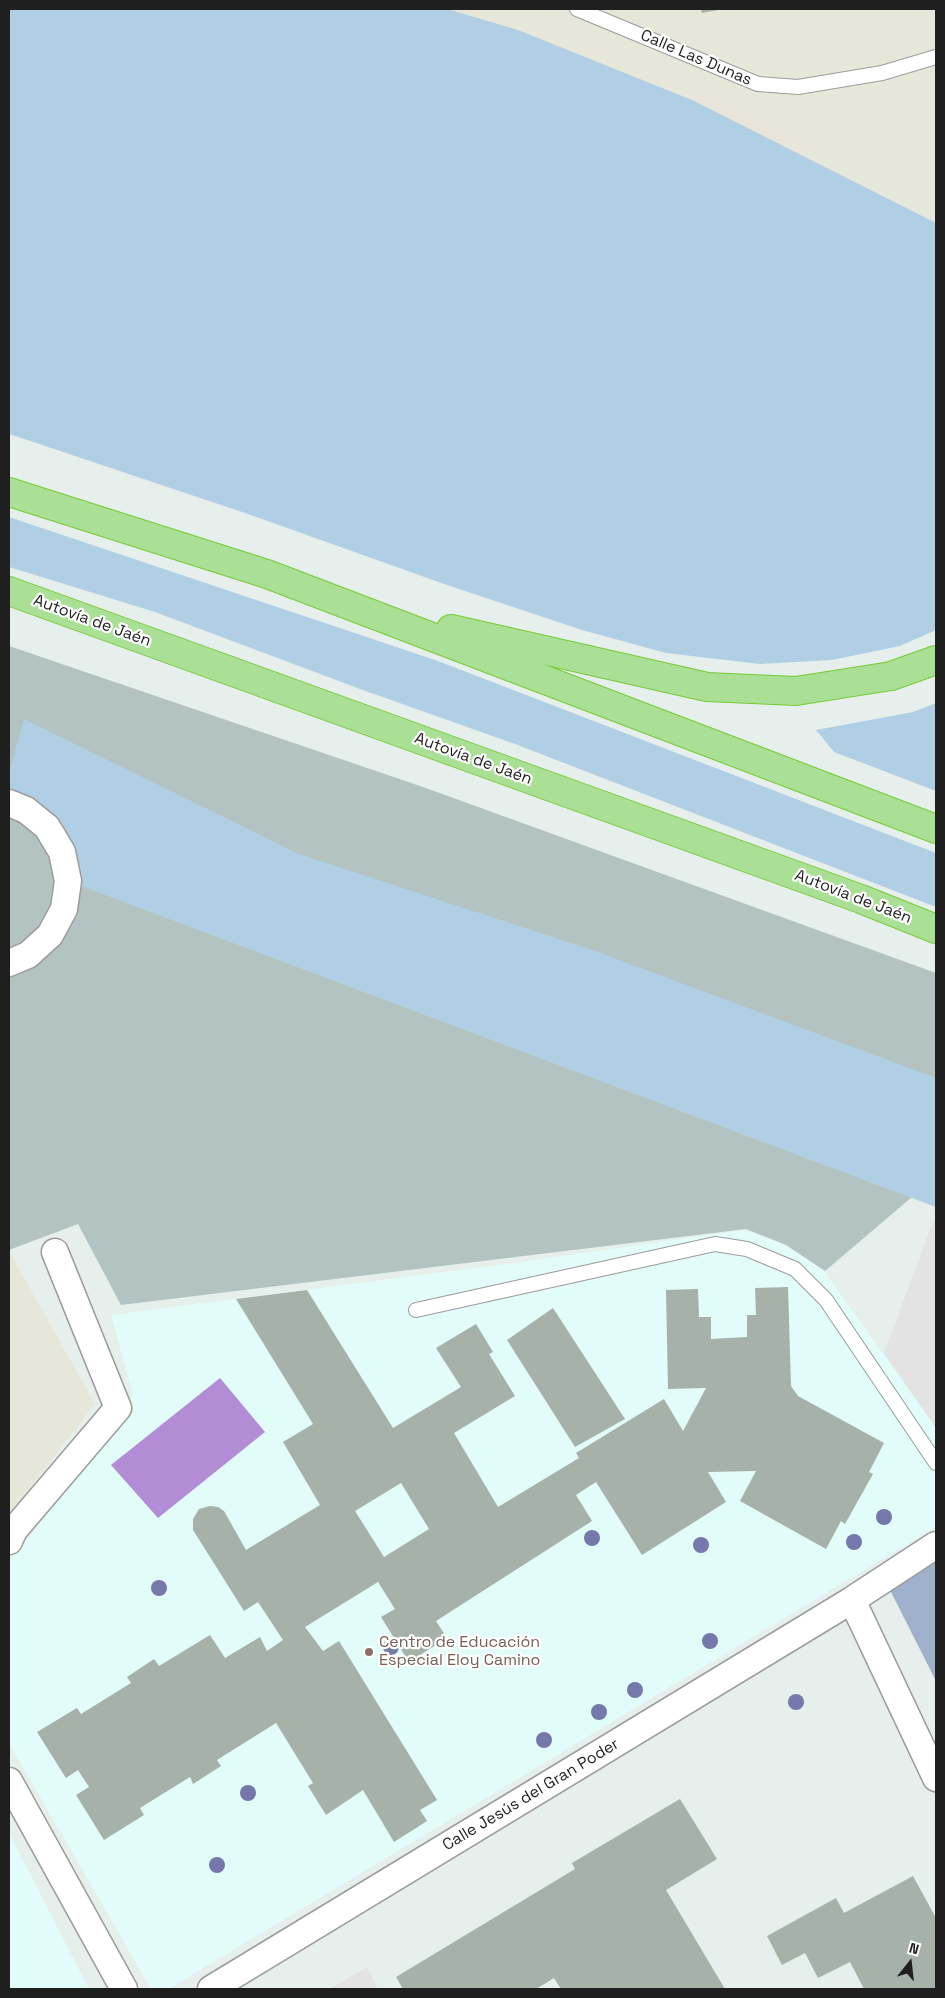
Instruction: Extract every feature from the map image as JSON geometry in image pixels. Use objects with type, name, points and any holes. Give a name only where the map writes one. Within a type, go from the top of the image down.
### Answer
[{"type":"highway","points":[[9,492],[267,574],[936,829]]},
{"type":"highway","name":"Autovía de Jaén","points":[[9,591],[833,889],[936,929]]},
{"type":"highway","points":[[352,606],[707,687],[796,691],[891,676],[936,660]]},
{"type":"street","points":[[9,802],[26,810],[47,827],[62,852],[68,880],[64,909],[50,935],[28,955],[9,963]]},
{"type":"street","points":[[9,1541],[14,1530],[118,1408],[55,1252]]},
{"type":"street","name":"Calle Jesús del Gran Poder","points":[[211,1989],[852,1600],[936,1545]]},
{"type":"street","points":[[852,1600],[936,1778]]},
{"type":"street","points":[[9,1782],[124,1989]]},
{"type":"lane","name":"Calle Las Dunas","points":[[577,9],[758,84],[798,87],[882,73],[936,57]]},
{"type":"lane","points":[[416,1310],[715,1244],[747,1249],[795,1269],[826,1300],[936,1463]]},
{"type":"shaded area","points":[[9,9],[447,9],[518,30],[692,100],[936,223],[936,630],[900,646],[832,660],[760,664],[666,653],[582,630],[447,585],[248,514],[9,434]]},
{"type":"shaded area","points":[[392,9],[936,9],[936,237]]},
{"type":"shaded area","points":[[9,517],[438,661],[936,853],[936,907],[515,744],[360,689],[155,612],[9,567]]},
{"type":"shaded area","points":[[9,646],[423,787],[936,973],[936,1207],[912,1197],[825,1271],[786,1245],[746,1229],[121,1305],[78,1224],[9,1250]]},
{"type":"shaded area","points":[[936,703],[936,791],[834,752],[816,730],[913,712]]},
{"type":"shaded area","points":[[24,719],[299,854],[595,951],[936,1078],[936,1207],[68,881],[62,852],[9,803],[9,773]]},
{"type":"shaded area","points":[[933,1222],[936,1223],[936,1428],[884,1353]]},
{"type":"shaded area","name":"Centro de Educación Especial Eloy Camino","points":[[743,1230],[785,1244],[824,1271],[936,1428],[936,1527],[169,1989],[151,1989],[9,1743],[9,1561],[90,1462],[133,1395],[111,1315],[521,1262]]},
{"type":"shaded area","points":[[9,1251],[95,1404],[9,1515]]},
{"type":"shaded area","points":[[220,1378],[265,1432],[158,1518],[111,1465]]},
{"type":"shaded area","points":[[936,1559],[936,1681],[890,1590]]},
{"type":"shaded area","points":[[9,1833],[89,1989],[9,1989]]},
{"type":"shaded area","points":[[367,1967],[378,1989],[330,1989]]},
{"type":"building","points":[[701,9],[718,9],[718,10],[702,13]]},
{"type":"building","points":[[788,1287],[791,1386],[798,1396],[884,1443],[869,1472],[873,1474],[845,1524],[841,1521],[826,1549],[740,1501],[756,1471],[708,1472],[726,1502],[642,1555],[596,1482],[576,1495],[592,1521],[436,1621],[447,1638],[409,1662],[381,1617],[395,1609],[378,1582],[305,1627],[323,1651],[339,1641],[437,1800],[420,1810],[427,1821],[394,1842],[363,1790],[326,1815],[308,1786],[313,1783],[276,1723],[217,1760],[221,1766],[193,1784],[190,1777],[140,1808],[144,1815],[104,1840],[76,1795],[89,1787],[78,1770],[66,1778],[37,1732],[77,1708],[81,1714],[131,1683],[127,1677],[154,1659],[159,1666],[210,1635],[225,1658],[260,1637],[267,1651],[283,1640],[258,1602],[244,1611],[193,1530],[193,1519],[199,1509],[210,1506],[218,1507],[224,1511],[246,1550],[320,1505],[283,1442],[313,1424],[236,1299],[307,1290],[393,1428],[461,1387],[436,1348],[476,1324],[493,1352],[489,1354],[515,1396],[454,1433],[498,1507],[579,1458],[576,1453],[664,1399],[683,1431],[706,1388],[668,1389],[666,1290],[698,1289],[699,1317],[711,1317],[711,1339],[747,1337],[747,1315],[756,1315],[755,1288]],"holes":[[[401,1483],[429,1529],[384,1557],[355,1511]]]},
{"type":"building","points":[[553,1308],[625,1419],[575,1447],[507,1340]]},
{"type":"building","points":[[680,1799],[717,1859],[666,1890],[725,1989],[561,1989],[554,1978],[536,1989],[403,1989],[396,1977],[575,1869],[572,1863]]},
{"type":"building","points":[[913,1876],[936,1918],[936,1989],[864,1989],[850,1962],[818,1978],[805,1953],[782,1965],[767,1936],[836,1898],[844,1913]]},
{"type":"place","name":"Centro de Educación Especial Eloy Camino","points":[[369,1652]]}]
